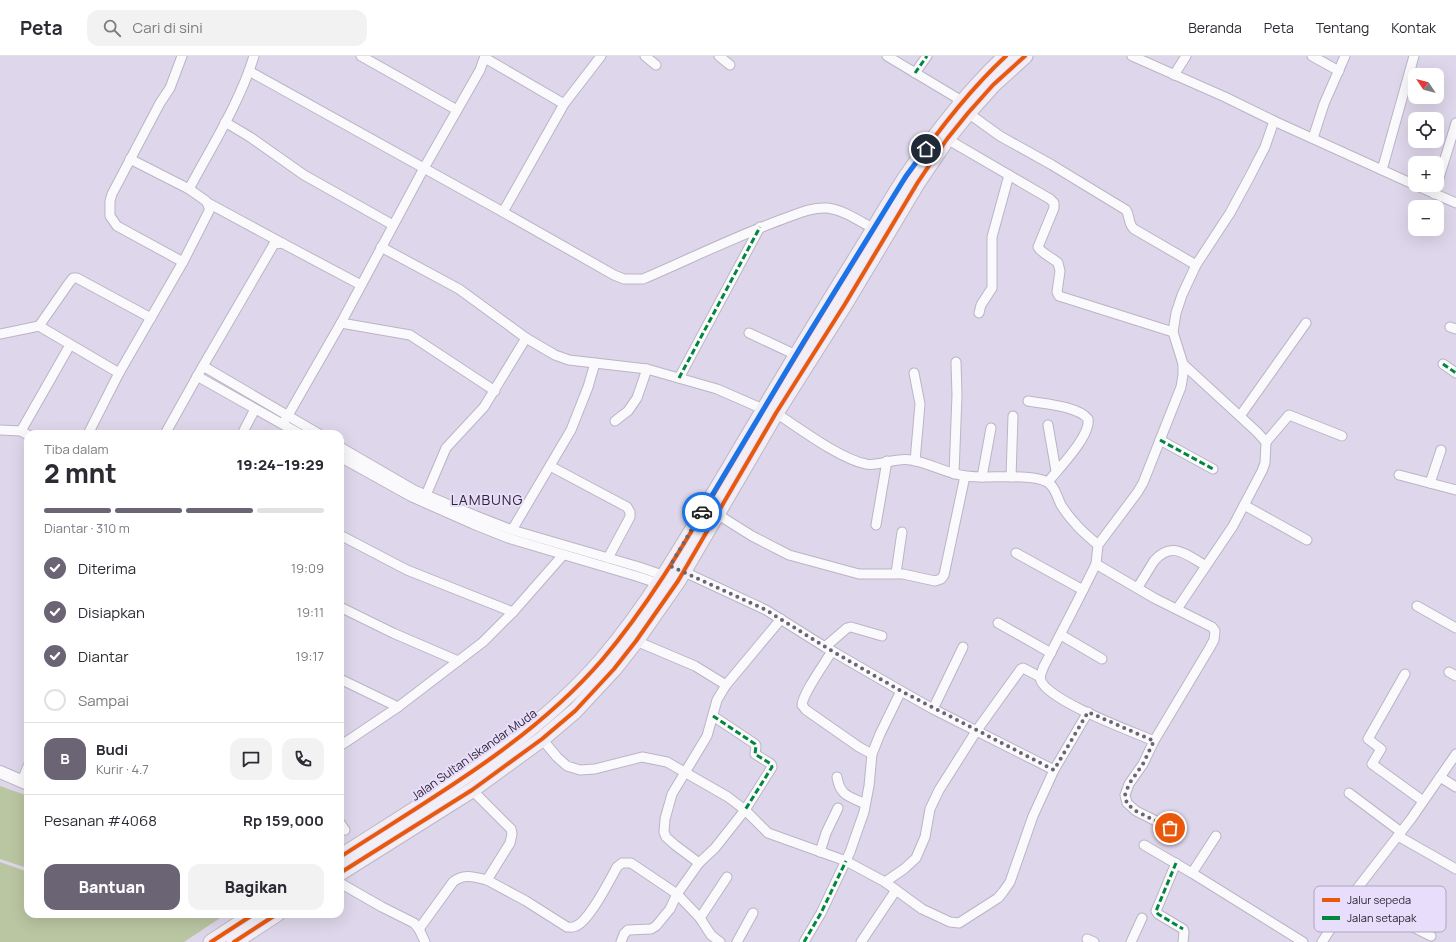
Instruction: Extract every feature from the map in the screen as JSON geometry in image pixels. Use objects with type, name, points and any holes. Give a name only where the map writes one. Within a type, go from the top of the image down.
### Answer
[{"type":"highway","name":"Jalan Sultan Iskandar Muda","points":[[344,870],[472,790],[542,740],[575,711],[614,669],[636,641],[671,578],[770,411],[845,304],[918,182],[947,139],[984,76],[1006,56]]},
{"type":"highway","name":"Jalan Sultan Iskandar Muda","points":[[344,854],[464,777],[532,728],[563,701],[601,660],[671,578],[717,514],[770,411],[796,355],[906,176],[965,107],[993,85],[1025,56]]},
{"type":"highway","points":[[211,942],[248,918]]},
{"type":"highway","points":[[234,942],[271,918]]},
{"type":"street","points":[[182,56],[170,88],[130,158],[112,194],[110,211],[113,221],[117,226],[183,262]]},
{"type":"street","points":[[189,189],[225,122],[249,71],[254,56]]},
{"type":"street","points":[[361,56],[457,110]]},
{"type":"street","points":[[503,212],[564,104],[601,56]]},
{"type":"street","points":[[645,56],[656,65]]},
{"type":"street","points":[[719,56],[730,64]]},
{"type":"street","points":[[888,56],[965,107],[1000,136],[1052,165],[1126,210],[1130,223],[1134,229],[1196,265]]},
{"type":"street","points":[[915,73],[927,56]]},
{"type":"street","points":[[1132,56],[1174,76],[1225,97],[1408,182]]},
{"type":"street","points":[[1174,76],[1186,56]]},
{"type":"street","points":[[1312,56],[1339,71]]},
{"type":"street","points":[[1313,138],[1324,104],[1345,56]]},
{"type":"street","points":[[1382,170],[1414,56]]},
{"type":"street","points":[[285,420],[341,323],[392,225],[480,70],[485,57],[564,104]]},
{"type":"street","points":[[249,71],[614,275],[624,279],[643,279],[760,228],[806,211],[819,208],[829,208],[843,212],[874,229]]},
{"type":"street","points":[[1040,677],[1096,564],[1098,545],[1137,493],[1148,471],[1181,388],[1183,364],[1173,332],[1176,313],[1182,295],[1196,265],[1230,213],[1249,178],[1265,147],[1274,121]]},
{"type":"street","points":[[225,122],[250,136],[304,175],[392,225]]},
{"type":"street","points":[[1434,194],[1456,123]]},
{"type":"street","points":[[947,139],[1050,199],[1054,203],[1054,208],[1038,247],[1043,253],[1058,263],[1060,271],[1057,292],[1059,296],[1173,332]]},
{"type":"street","points":[[130,158],[189,189],[208,203],[361,285]]},
{"type":"street","points":[[979,313],[981,305],[992,288],[992,237],[1009,175]]},
{"type":"street","points":[[1430,192],[1456,203]]},
{"type":"street","points":[[90,430],[119,373],[183,262],[209,211],[208,203]]},
{"type":"street","points":[[679,378],[760,228]]},
{"type":"street","points":[[167,430],[268,252],[274,244],[282,243]]},
{"type":"street","points":[[381,247],[459,289],[526,338],[555,355],[569,360],[647,369],[717,389],[770,411],[830,448],[850,459],[866,464],[871,465],[896,459],[914,461],[954,474],[966,476],[1038,478],[1048,482],[1054,489],[1061,505],[1075,524],[1098,545]]},
{"type":"street","points":[[40,326],[73,278],[77,278],[152,318]]},
{"type":"street","points":[[341,323],[410,335],[495,391]]},
{"type":"street","points":[[1240,416],[1306,323]]},
{"type":"street","points":[[0,334],[40,326],[119,373]]},
{"type":"street","points":[[749,333],[796,355]]},
{"type":"street","points":[[426,495],[446,448],[484,407],[526,338]]},
{"type":"street","points":[[26,430],[70,345]]},
{"type":"street","points":[[954,474],[957,395],[956,362]]},
{"type":"street","points":[[512,530],[550,466],[576,418],[588,387],[595,363]]},
{"type":"street","points":[[1183,364],[1266,442]]},
{"type":"street","points":[[1443,364],[1456,372]]},
{"type":"street","points":[[203,366],[285,420],[296,430]]},
{"type":"street","points":[[615,421],[628,411],[637,398],[647,369]]},
{"type":"street","points":[[914,373],[920,404],[914,461]]},
{"type":"street","points":[[197,376],[255,409],[309,430]]},
{"type":"street","points":[[1028,401],[1075,410],[1088,419],[1088,426],[1082,438],[1048,482]]},
{"type":"street","points":[[244,430],[255,409]]},
{"type":"street","points":[[1177,609],[1233,526],[1265,463],[1266,442],[1288,415],[1342,436]]},
{"type":"street","points":[[1011,477],[1013,416]]},
{"type":"street","points":[[1048,425],[1056,472]]},
{"type":"street","points":[[982,477],[990,428]]},
{"type":"street","points":[[0,430],[24,433]]},
{"type":"street","points":[[1160,440],[1213,470]]},
{"type":"street","points":[[344,448],[414,490],[508,538],[636,576],[671,578]]},
{"type":"street","points":[[1430,483],[1441,450]]},
{"type":"street","points":[[344,459],[412,498],[474,520],[608,558],[766,610],[829,649],[933,709],[1054,770]]},
{"type":"street","points":[[876,525],[887,461]]},
{"type":"street","points":[[550,466],[627,507],[630,512],[630,516],[608,558]]},
{"type":"street","points":[[1399,474],[1456,490]]},
{"type":"street","points":[[717,514],[752,536],[789,555],[860,574],[896,573],[935,581],[942,579],[946,569],[966,476]]},
{"type":"street","points":[[1244,506],[1307,540]]},
{"type":"street","points":[[896,573],[902,532]]},
{"type":"street","points":[[344,537],[407,570],[513,612]]},
{"type":"street","points":[[1138,587],[1154,560],[1168,551],[1178,550],[1206,566]]},
{"type":"street","points":[[1016,553],[1083,590]]},
{"type":"street","points":[[344,743],[398,707],[483,642],[513,612],[563,555]]},
{"type":"street","points":[[1096,564],[1138,587],[1154,598],[1212,627],[1215,634],[1209,649],[1154,741],[1143,764],[1129,784],[1125,795],[1127,804],[1136,811],[1170,828]]},
{"type":"street","points":[[1417,606],[1456,628]]},
{"type":"street","points":[[344,608],[393,633],[458,661]]},
{"type":"street","points":[[699,863],[675,845],[666,837],[664,832],[665,819],[672,794],[707,736],[717,700],[726,685],[781,620]]},
{"type":"street","points":[[998,623],[1051,653]]},
{"type":"street","points":[[872,754],[806,710],[802,705],[802,702],[829,649],[847,628],[851,627],[882,636]]},
{"type":"street","points":[[1060,635],[1102,659]]},
{"type":"street","points":[[636,641],[695,666],[726,685]]},
{"type":"street","points":[[933,709],[963,647]]},
{"type":"street","points":[[885,882],[904,869],[916,858],[925,838],[930,809],[934,799],[977,730],[1021,669],[1023,668],[1040,677],[1048,689],[1062,699],[1154,741]]},
{"type":"street","points":[[1405,674],[1368,739],[1381,749],[1372,764],[1423,801]]},
{"type":"street","points":[[344,681],[398,707]]},
{"type":"street","points":[[804,942],[821,913],[846,861],[857,832],[865,804],[869,786],[872,754],[901,691]]},
{"type":"street","points":[[542,740],[567,766],[580,770],[595,769],[642,757],[667,762],[728,796],[768,832],[846,861],[885,882],[922,909],[950,922],[959,923],[998,898],[1010,882],[1034,816],[1054,770],[1088,712]]},
{"type":"street","points":[[621,942],[624,934],[628,930],[652,930],[656,926],[670,909],[677,894],[699,863],[715,848],[745,810],[772,767],[772,764],[754,754],[755,744],[713,716]]},
{"type":"street","points":[[1359,886],[1399,834],[1456,754]]},
{"type":"street","points":[[0,772],[24,782]]},
{"type":"street","points":[[837,776],[840,790],[865,804]]},
{"type":"street","points":[[1440,777],[1456,787]]},
{"type":"street","points":[[472,790],[511,829],[512,834],[510,842],[487,880]]},
{"type":"street","points":[[1349,793],[1399,834],[1456,869]]},
{"type":"street","points":[[820,852],[826,833],[838,808]]},
{"type":"street","points":[[1192,873],[1216,836]]},
{"type":"street","points":[[1144,845],[1176,863],[1303,942]]},
{"type":"street","points":[[420,929],[453,882],[459,877],[467,876],[487,880],[526,901],[567,927],[572,928],[583,922],[596,904],[617,867],[622,863],[631,863],[677,894],[700,918],[711,935],[720,942]]},
{"type":"street","points":[[1176,863],[1156,911],[1158,914],[1183,929],[1184,932],[1182,942]]},
{"type":"street","points":[[700,918],[727,877]]},
{"type":"street","points":[[344,885],[414,923],[420,929],[425,942]]},
{"type":"street","points":[[862,942],[896,890]]},
{"type":"street","points":[[737,942],[753,913]]},
{"type":"street","points":[[1131,942],[1142,918]]},
{"type":"street","points":[[1322,942],[1329,932]]},
{"type":"street","points":[[1423,932],[1431,936]]},
{"type":"green space","points":[[0,786],[24,795],[24,867],[0,859]]},
{"type":"green space","points":[[0,862],[24,871],[24,918],[220,918],[184,942],[0,942]]},
{"type":"marked path","points":[[915,73],[927,56]]},
{"type":"marked path","points":[[679,378],[760,227]]},
{"type":"marked path","points":[[1443,364],[1456,373]]},
{"type":"marked path","points":[[1160,440],[1213,469]]},
{"type":"marked path","points":[[713,716],[755,744],[755,754],[771,764],[772,767],[745,810]]},
{"type":"marked path","points":[[804,942],[821,913],[846,861]]},
{"type":"marked path","points":[[1176,863],[1156,911],[1158,914],[1183,929]]},
{"type":"cycle path","points":[[344,854],[478,768],[543,718],[574,690],[602,660],[638,614],[671,565],[798,353],[908,174],[954,112],[979,83],[1006,56]]},
{"type":"cycle path","points":[[344,870],[472,790],[542,739],[575,711],[614,669],[636,641],[678,581],[776,413],[845,304],[918,182],[947,139],[968,113],[993,85],[1025,56]]},
{"type":"cycle path","points":[[211,942],[248,918]]},
{"type":"cycle path","points":[[234,942],[271,918]]},
{"type":"way so far","points":[[702,512],[670,566],[766,610],[832,651],[933,709],[1054,770],[1088,712],[1154,741],[1143,764],[1129,784],[1125,795],[1127,804],[1136,811],[1170,828]]},
{"type":"district","name":"LAMBUNG","points":[[487,500]]},
{"type":"route","points":[[702,512],[803,343],[906,176],[926,149]]}]
